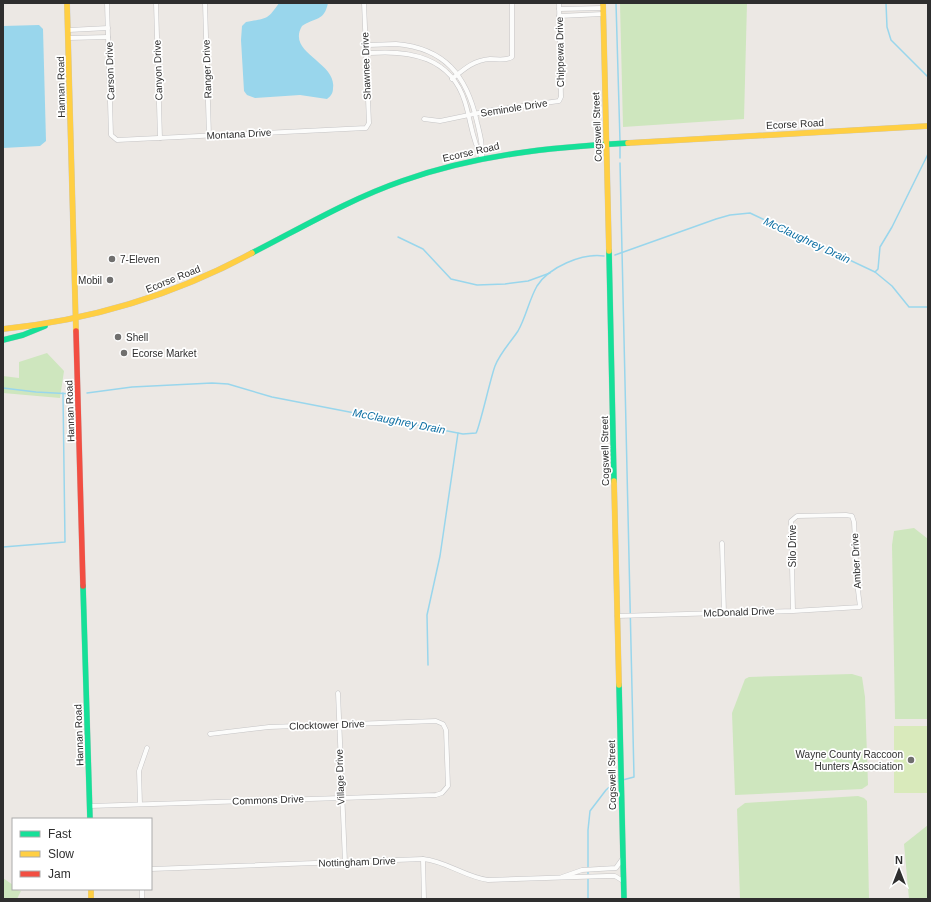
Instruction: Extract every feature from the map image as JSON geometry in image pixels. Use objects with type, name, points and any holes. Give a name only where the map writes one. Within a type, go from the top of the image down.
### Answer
[{"type":"street","name":"Hannan Road","points":[[67,3],[69,30],[90,818]]},
{"type":"street","name":"Carson Drive","points":[[107,3],[111,135],[113,139]]},
{"type":"street","name":"Canyon Drive","points":[[156,3],[160,138]]},
{"type":"street","name":"Ranger Drive","points":[[205,3],[209,136]]},
{"type":"street","name":"Shawnee Drive","points":[[364,3],[369,123],[366,128]]},
{"type":"street","points":[[452,78],[468,66],[479,61],[507,60],[512,57],[512,3]]},
{"type":"street","name":"Chippewa Drive","points":[[559,3],[561,97],[559,101]]},
{"type":"street","points":[[559,9],[603,8]]},
{"type":"street","points":[[559,16],[603,8]]},
{"type":"street","name":"Cogswell Street","points":[[603,8],[624,899]]},
{"type":"street","points":[[69,30],[108,28]]},
{"type":"street","points":[[69,38],[108,36]]},
{"type":"street","points":[[396,44],[415,47],[436,55],[450,65],[458,74],[469,93],[476,114],[483,146],[482,158],[476,147],[464,98],[452,78],[432,61],[417,55],[401,51],[370,53],[366,49],[369,45],[396,44]]},
{"type":"street","name":"Seminole Drive","points":[[424,119],[440,121],[559,101]]},
{"type":"street","name":"Ecorse Road","points":[[3,329],[49,324],[77,319],[146,300],[186,285],[340,206],[396,182],[434,170],[482,158],[524,150],[606,144],[928,126]]},
{"type":"street","name":"Montana Drive","points":[[113,139],[366,128]]},
{"type":"street","name":"Ecorse Road","points":[[3,340],[23,335],[49,324]]},
{"type":"street","name":"Silo Drive","points":[[793,611],[791,521],[796,516],[852,516]]},
{"type":"street","name":"Amber Drive","points":[[852,516],[854,522],[857,590],[860,607]]},
{"type":"street","points":[[722,543],[724,613]]},
{"type":"street","name":"McDonald Drive","points":[[617,616],[793,611],[860,607]]},
{"type":"street","name":"Village Drive","points":[[338,693],[341,798],[345,862]]},
{"type":"street","name":"Clocktower Drive","points":[[210,734],[269,727],[433,721],[443,724],[446,730],[448,784],[445,791]]},
{"type":"street","points":[[140,804],[139,771],[147,748]]},
{"type":"street","name":"Commons Drive","points":[[90,806],[436,795],[445,791]]},
{"type":"street","name":"Nottingham Drive","points":[[560,878],[576,871],[616,868],[623,857]]},
{"type":"street","points":[[423,859],[424,899]]},
{"type":"street","name":"Nottingham Drive","points":[[152,869],[423,859],[442,863],[482,879],[615,876],[623,881]]},
{"type":"green space","points":[[620,3],[747,3],[744,119],[623,127]]},
{"type":"green space","points":[[47,353],[64,371],[60,398],[3,393],[3,376],[19,378],[19,362]]},
{"type":"green space","points":[[914,528],[928,539],[928,719],[895,719],[892,545],[894,531]]},
{"type":"green space","points":[[852,674],[862,677],[865,697],[868,785],[862,789],[735,795],[732,713],[745,679],[749,677]]},
{"type":"green space","name":"Wayne County Raccoon Hunters Association","points":[[894,726],[928,726],[928,793],[894,793]]},
{"type":"green space","points":[[858,796],[867,801],[869,899],[740,899],[737,809],[745,803]]},
{"type":"green space","points":[[928,825],[928,899],[909,899],[904,844]]},
{"type":"green space","points":[[3,878],[12,884],[12,890],[21,891],[17,899],[3,899]]},
{"type":"water","points":[[279,3],[328,3],[324,13],[321,16],[302,26],[299,35],[301,43],[306,51],[328,71],[332,79],[333,91],[331,96],[327,99],[300,95],[255,98],[247,95],[244,91],[241,40],[242,26],[246,22],[266,18],[272,13]]},
{"type":"water","points":[[39,25],[43,29],[46,141],[40,146],[3,148],[3,26]]},
{"type":"waterway","points":[[616,3],[620,141]]},
{"type":"waterway","name":"McClaughrey Drain","points":[[886,3],[887,27],[891,40],[928,77]]},
{"type":"waterway","points":[[620,145],[620,158]]},
{"type":"waterway","name":"McClaughrey Drain","points":[[875,272],[878,269],[880,247],[892,227],[928,154]]},
{"type":"waterway","points":[[588,899],[588,830],[590,811],[606,790],[615,782],[634,777],[620,163]]},
{"type":"waterway","name":"McClaughrey Drain","points":[[615,255],[716,219],[730,215],[750,213],[875,272],[892,286],[909,307],[928,307]]},
{"type":"waterway","points":[[398,237],[423,249],[451,279],[477,285],[505,284],[528,281],[550,273]]},
{"type":"waterway","name":"McClaughrey Drain","points":[[87,393],[132,387],[212,383],[228,384],[272,397],[463,434],[476,433],[497,361],[518,331],[537,286],[542,279],[558,267],[576,259],[604,256]]},
{"type":"waterway","name":"McClaughrey Drain","points":[[3,388],[73,394]]},
{"type":"waterway","points":[[3,547],[65,542],[63,393]]},
{"type":"waterway","points":[[428,665],[427,615],[440,556],[458,433]]},
{"type":"traffic: fast","points":[[252,253],[364,196],[430,172],[514,154],[570,147],[628,143]]},
{"type":"traffic: fast","points":[[609,251],[614,481]]},
{"type":"traffic: fast","points":[[3,340],[23,335],[45,326]]},
{"type":"traffic: fast","points":[[83,586],[90,818]]},
{"type":"traffic: fast","points":[[619,685],[624,899]]},
{"type":"traffic: slow","points":[[67,3],[76,331]]},
{"type":"traffic: slow","points":[[603,3],[609,251]]},
{"type":"traffic: slow","points":[[628,143],[928,126]]},
{"type":"traffic: slow","points":[[3,329],[68,319],[131,303],[193,281],[252,253]]},
{"type":"traffic: slow","points":[[614,481],[619,685]]},
{"type":"traffic: slow","points":[[91,890],[91,899]]},
{"type":"traffic: jam","points":[[76,331],[83,586]]},
{"type":"place","name":"7-Eleven","points":[[112,259]]},
{"type":"place","name":"Mobil","points":[[110,280]]},
{"type":"place","name":"Shell","points":[[118,337]]},
{"type":"place","name":"Ecorse Market","points":[[124,353]]},
{"type":"place","name":"Wayne County Raccoon Hunters Association","points":[[911,760]]}]
